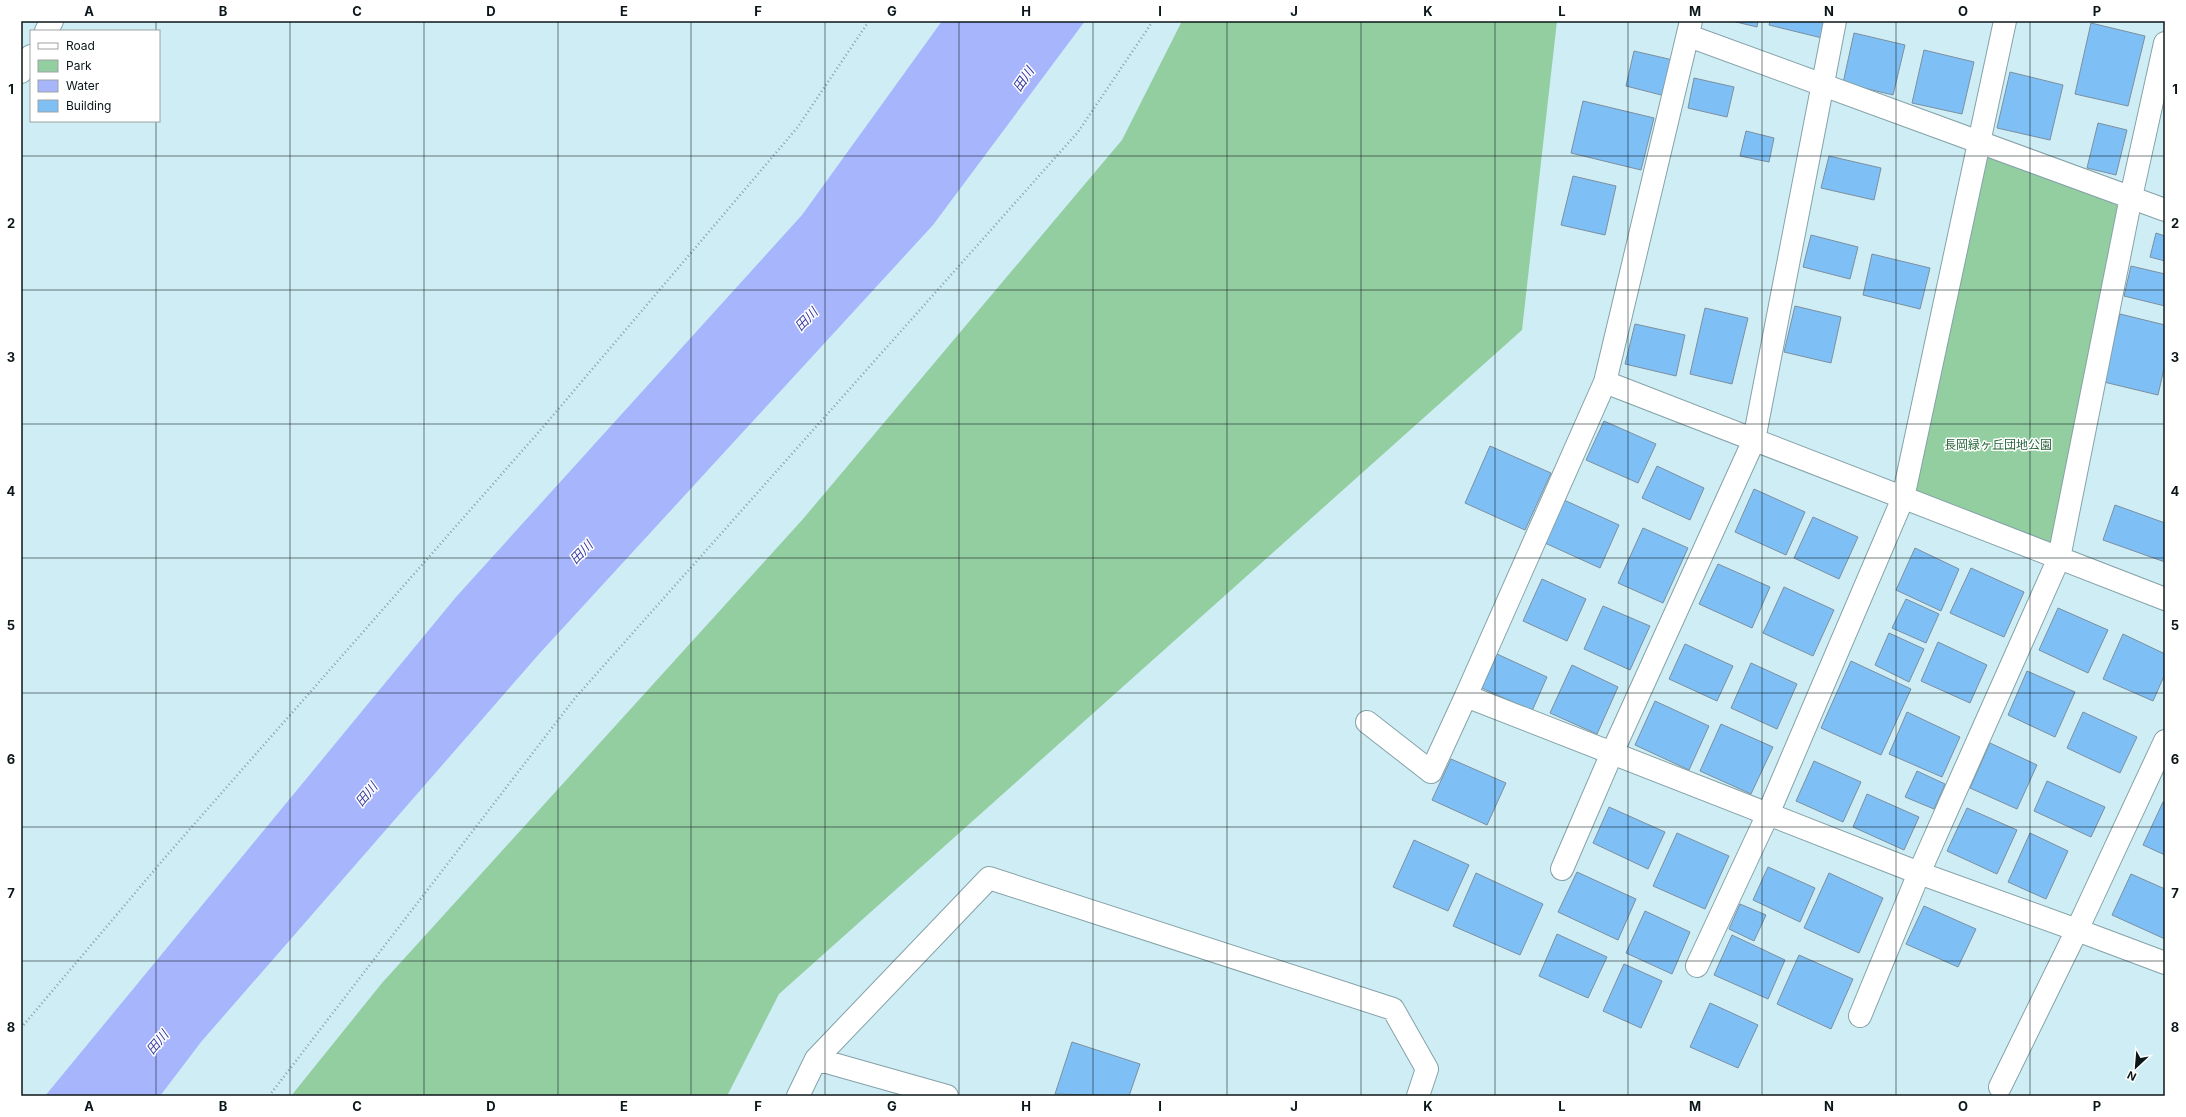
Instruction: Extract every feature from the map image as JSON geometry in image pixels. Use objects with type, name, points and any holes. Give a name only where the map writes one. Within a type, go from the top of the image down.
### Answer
[{"type":"street","points":[[47,30],[52,21]]},
{"type":"street","points":[[1562,869],[1612,753],[1754,440],[1834,21]]},
{"type":"street","points":[[1697,966],[1768,814],[1903,498],[2005,21]]},
{"type":"street","points":[[1367,722],[1431,772],[1605,382],[1690,29],[1821,84],[2165,210]]},
{"type":"street","points":[[1860,1016],[1919,873],[2059,558],[2131,197],[2165,42]]},
{"type":"street","points":[[21,72],[30,58]]},
{"type":"street","points":[[1605,382],[2165,599]]},
{"type":"street","points":[[1466,696],[1919,873],[2165,963]]},
{"type":"street","points":[[2000,1087],[2077,930],[2165,741]]},
{"type":"street","points":[[798,1096],[816,1059],[989,878],[1393,1009],[1427,1069],[1418,1096]]},
{"type":"street","points":[[816,1059],[947,1096]]},
{"type":"path","points":[[21,1028],[168,854],[544,426],[792,134],[869,21]]},
{"type":"path","points":[[269,1096],[575,698],[1078,132],[1153,21]]},
{"type":"green space","points":[[1182,21],[1557,21],[1522,330],[779,994],[727,1096],[291,1096],[382,983],[803,519],[1122,140]]},
{"type":"green space","name":"長岡緑ヶ丘団地公園","points":[[1982,149],[2122,201],[2056,550],[1910,494]]},
{"type":"water","name":"田川","points":[[942,21],[1085,21],[933,225],[539,654],[201,1042],[160,1096],[45,1096],[456,597],[802,215]]},
{"type":"building","points":[[1732,21],[1758,21],[1757,27]]},
{"type":"building","points":[[1770,21],[1826,21],[1822,38],[1769,25]]},
{"type":"building","points":[[2091,23],[2145,36],[2128,106],[2075,94]]},
{"type":"building","points":[[1854,33],[1905,45],[1893,95],[1843,83]]},
{"type":"building","points":[[1924,50],[1974,62],[1962,114],[1912,103]]},
{"type":"building","points":[[1634,51],[1673,60],[1665,96],[1626,86]]},
{"type":"building","points":[[2010,72],[2063,85],[2050,140],[1997,128]]},
{"type":"building","points":[[1694,78],[1734,87],[1727,117],[1688,108]]},
{"type":"building","points":[[1583,101],[1654,118],[1641,170],[1571,153]]},
{"type":"building","points":[[2098,123],[2127,130],[2116,175],[2087,168]]},
{"type":"building","points":[[1746,131],[1774,138],[1769,162],[1740,156]]},
{"type":"building","points":[[1829,156],[1881,168],[1874,200],[1821,188]]},
{"type":"building","points":[[1573,176],[1616,186],[1605,235],[1561,225]]},
{"type":"building","points":[[2156,233],[2165,236],[2165,261],[2150,257]]},
{"type":"building","points":[[1811,235],[1858,247],[1850,279],[1803,267]]},
{"type":"building","points":[[1872,254],[1930,268],[1920,309],[1863,295]]},
{"type":"building","points":[[2131,266],[2165,274],[2165,306],[2124,296]]},
{"type":"building","points":[[1795,306],[1841,317],[1831,363],[1784,352]]},
{"type":"building","points":[[1705,308],[1748,318],[1732,384],[1690,374]]},
{"type":"building","points":[[2120,314],[2165,325],[2165,364],[2158,395],[2104,382]]},
{"type":"building","points":[[1635,324],[1685,335],[1676,376],[1625,364]]},
{"type":"building","points":[[1604,421],[1656,444],[1638,483],[1586,460]]},
{"type":"building","points":[[1490,446],[1551,473],[1525,530],[1465,503]]},
{"type":"building","points":[[1657,466],[1704,488],[1690,520],[1642,498]]},
{"type":"building","points":[[1754,489],[1805,512],[1786,555],[1735,532]]},
{"type":"building","points":[[1564,500],[1619,525],[1600,568],[1545,543]]},
{"type":"building","points":[[2115,505],[2165,523],[2165,562],[2103,540]]},
{"type":"building","points":[[1813,517],[1858,537],[1839,579],[1794,558]]},
{"type":"building","points":[[1643,528],[1688,548],[1663,603],[1618,583]]},
{"type":"building","points":[[1915,548],[1959,569],[1941,611],[1896,590]]},
{"type":"building","points":[[1718,564],[1770,587],[1752,628],[1699,604]]},
{"type":"building","points":[[1971,568],[2024,592],[2004,637],[1950,613]]},
{"type":"building","points":[[1542,579],[1586,599],[1567,641],[1523,621]]},
{"type":"building","points":[[1784,587],[1834,610],[1813,656],[1763,633]]},
{"type":"building","points":[[1906,599],[1939,614],[1926,643],[1892,628]]},
{"type":"building","points":[[1603,606],[1650,626],[1630,670],[1584,649]]},
{"type":"building","points":[[2058,608],[2108,630],[2088,673],[2039,650]]},
{"type":"building","points":[[1889,633],[1924,649],[1909,682],[1875,665]]},
{"type":"building","points":[[2123,634],[2165,654],[2165,674],[2153,701],[2103,679]]},
{"type":"building","points":[[1938,642],[1987,665],[1970,703],[1921,681]]},
{"type":"building","points":[[1685,644],[1733,666],[1717,701],[1669,679]]},
{"type":"building","points":[[1497,654],[1547,677],[1532,711],[1482,688]]},
{"type":"building","points":[[1851,661],[1911,689],[1881,755],[1821,728]]},
{"type":"building","points":[[1751,663],[1797,684],[1777,729],[1731,708]]},
{"type":"building","points":[[1572,665],[1618,687],[1597,734],[1550,713]]},
{"type":"building","points":[[2027,671],[2075,692],[2055,737],[2008,715]]},
{"type":"building","points":[[1655,701],[1709,726],[1689,770],[1635,745]]},
{"type":"building","points":[[1907,712],[1960,737],[1942,777],[1889,754]]},
{"type":"building","points":[[2083,712],[2137,737],[2120,773],[2067,748]]},
{"type":"building","points":[[1721,724],[1773,747],[1751,794],[1700,771]]},
{"type":"building","points":[[1990,743],[2037,765],[2017,809],[1970,788]]},
{"type":"building","points":[[1451,759],[1506,783],[1487,825],[1432,800]]},
{"type":"building","points":[[1814,761],[1861,782],[1843,822],[1796,801]]},
{"type":"building","points":[[1917,771],[1945,784],[1934,809],[1905,797]]},
{"type":"building","points":[[2047,781],[2105,807],[2091,837],[2034,811]]},
{"type":"building","points":[[1867,794],[1919,817],[1904,850],[1853,827]]},
{"type":"building","points":[[2163,802],[2165,803],[2165,855],[2143,845]]},
{"type":"building","points":[[1609,807],[1665,832],[1648,869],[1593,843]]},
{"type":"building","points":[[1967,808],[2017,830],[1997,874],[1947,851]]},
{"type":"building","points":[[1677,833],[1729,856],[1705,909],[1653,886]]},
{"type":"building","points":[[2030,833],[2068,851],[2046,899],[2008,882]]},
{"type":"building","points":[[1414,840],[1469,865],[1448,911],[1393,887]]},
{"type":"building","points":[[1768,867],[1815,888],[1800,922],[1753,900]]},
{"type":"building","points":[[1577,872],[1636,899],[1618,940],[1558,912]]},
{"type":"building","points":[[1476,873],[1543,904],[1520,955],[1453,926]]},
{"type":"building","points":[[1829,873],[1883,898],[1859,953],[1804,928]]},
{"type":"building","points":[[2131,874],[2165,889],[2165,939],[2112,915]]},
{"type":"building","points":[[1740,904],[1766,915],[1754,941],[1729,929]]},
{"type":"building","points":[[1924,906],[1976,929],[1958,967],[1906,944]]},
{"type":"building","points":[[1645,911],[1690,932],[1672,974],[1626,953]]},
{"type":"building","points":[[1557,934],[1607,957],[1588,998],[1539,976]]},
{"type":"building","points":[[1732,935],[1785,960],[1768,999],[1714,975]]},
{"type":"building","points":[[1799,955],[1853,979],[1831,1029],[1777,1004]]},
{"type":"building","points":[[1624,964],[1662,981],[1641,1028],[1603,1011]]},
{"type":"building","points":[[1710,1003],[1758,1025],[1738,1068],[1690,1047]]},
{"type":"building","points":[[1072,1042],[1140,1064],[1129,1096],[1055,1094]]}]
